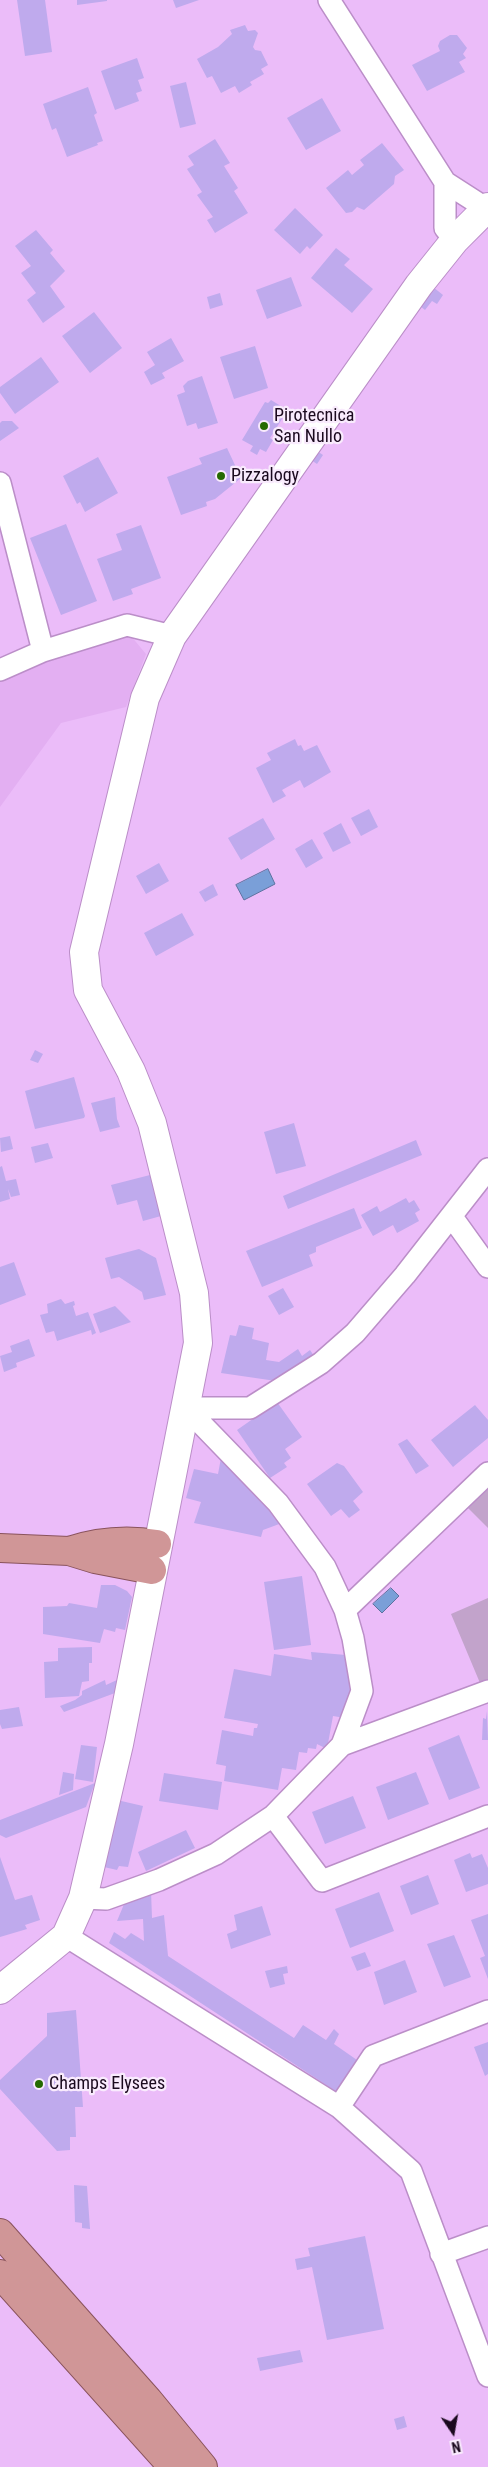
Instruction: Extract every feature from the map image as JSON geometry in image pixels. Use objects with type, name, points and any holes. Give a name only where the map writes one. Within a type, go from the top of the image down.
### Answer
[{"type":"highway","points":[[0,1548],[69,1550],[102,1542],[141,1542],[154,1557]]},
{"type":"highway","points":[[0,2233],[148,2400],[203,2467]]},
{"type":"highway","points":[[0,2274],[173,2467]]},
{"type":"highway","points":[[137,2426],[154,2467]]},
{"type":"street","points":[[0,1990],[66,1936],[83,1898],[119,1744],[154,1557],[198,1343],[194,1293],[184,1244],[152,1123],[131,1071],[88,990],[84,952],[145,698],[172,636],[419,284],[455,240],[487,208],[445,182],[329,0]]},
{"type":"street","points":[[445,182],[445,228],[455,240]]},
{"type":"street","points":[[0,483],[43,651]]},
{"type":"street","points":[[0,670],[43,651],[127,625],[172,636]]},
{"type":"street","points":[[186,1408],[250,1408],[321,1363],[355,1333],[406,1275],[488,1169]]},
{"type":"street","points":[[452,1217],[488,1267]]},
{"type":"street","points":[[83,1898],[106,1899],[160,1880],[216,1854],[273,1816],[342,1745],[362,1691],[353,1638],[345,1610],[325,1567],[278,1503],[186,1408]]},
{"type":"street","points":[[345,1610],[488,1473]]},
{"type":"street","points":[[342,1745],[488,1691]]},
{"type":"street","points":[[273,1816],[322,1881],[488,1816]]},
{"type":"street","points":[[66,1936],[339,2107],[411,2171],[440,2254],[488,2376]]},
{"type":"street","points":[[339,2107],[373,2056],[488,2011]]},
{"type":"street","points":[[440,2254],[488,2237]]},
{"type":"shaded area","points":[[126,630],[146,654],[126,707],[61,723],[0,807],[0,675]]},
{"type":"shaded area","points":[[488,1486],[488,1528],[466,1506]]},
{"type":"shaded area","points":[[488,1598],[488,1680],[480,1683],[451,1614]]},
{"type":"water","points":[[268,869],[275,884],[244,900],[236,885]]},
{"type":"water","points":[[391,1588],[399,1596],[382,1613],[373,1604]]},
{"type":"building","points":[[17,0],[45,0],[52,52],[25,56]]},
{"type":"building","points":[[77,0],[107,0],[107,1],[77,5]]},
{"type":"building","points":[[173,0],[199,0],[176,8]]},
{"type":"building","points":[[245,25],[248,31],[255,30],[258,33],[253,47],[255,50],[261,51],[268,65],[261,69],[264,74],[250,82],[252,85],[239,93],[235,86],[221,93],[212,76],[207,78],[197,59],[218,47],[232,34],[230,30]]},
{"type":"building","points":[[450,35],[457,35],[467,48],[463,54],[466,58],[459,62],[465,72],[427,91],[412,65],[440,51],[438,46],[440,41]]},
{"type":"building","points":[[137,58],[144,78],[138,80],[142,91],[136,93],[139,101],[115,110],[101,71]]},
{"type":"building","points":[[186,82],[196,124],[180,128],[170,86]]},
{"type":"building","points":[[88,87],[97,113],[94,115],[103,141],[97,143],[98,145],[67,157],[56,128],[52,130],[43,104]]},
{"type":"building","points":[[322,98],[341,131],[306,150],[287,118]]},
{"type":"building","points":[[215,139],[230,163],[224,166],[238,188],[234,191],[248,213],[215,233],[207,220],[213,217],[197,195],[202,192],[187,169],[194,165],[188,156]]},
{"type":"building","points":[[382,143],[404,170],[395,176],[394,184],[364,210],[357,207],[352,212],[346,213],[326,188],[348,170],[352,175],[364,165],[360,160]]},
{"type":"building","points":[[295,208],[323,235],[310,249],[307,246],[300,254],[274,230]]},
{"type":"building","points":[[36,230],[53,250],[50,253],[65,271],[50,286],[65,307],[43,323],[27,300],[36,293],[21,273],[31,266],[15,246]]},
{"type":"building","points":[[336,248],[350,259],[344,265],[373,289],[352,313],[311,278]]},
{"type":"building","points":[[291,277],[302,306],[267,319],[256,290]]},
{"type":"building","points":[[433,287],[443,295],[437,304],[432,301],[425,310],[420,306]]},
{"type":"building","points":[[220,293],[223,305],[210,309],[207,297]]},
{"type":"building","points":[[94,312],[122,348],[90,373],[62,336]]},
{"type":"building","points":[[171,338],[184,361],[162,373],[165,378],[151,385],[144,372],[155,365],[147,352]]},
{"type":"building","points":[[255,346],[268,388],[234,399],[220,357]]},
{"type":"building","points":[[41,357],[59,382],[15,414],[0,393],[0,387]]},
{"type":"building","points":[[202,376],[218,423],[198,429],[196,423],[187,426],[177,395],[185,392],[183,386],[188,381]]},
{"type":"building","name":"Pirotecnica San Nullo","points":[[271,400],[284,408],[281,412],[285,414],[270,438],[273,440],[266,452],[260,449],[257,455],[250,451],[253,446],[242,440],[265,402],[268,403]]},
{"type":"building","points":[[2,421],[12,421],[19,428],[0,441],[0,423]]},
{"type":"building","points":[[227,448],[241,478],[215,499],[206,502],[207,506],[181,515],[167,477],[202,464],[199,458]]},
{"type":"building","points":[[317,451],[323,455],[317,464],[311,460]]},
{"type":"building","points":[[98,457],[118,493],[85,512],[80,502],[77,504],[63,476]]},
{"type":"building","points":[[66,524],[97,601],[61,615],[30,538]]},
{"type":"building","points":[[141,525],[161,578],[131,589],[133,594],[113,601],[97,559],[122,550],[116,534]]},
{"type":"building","points":[[295,739],[298,746],[301,745],[304,751],[317,745],[331,772],[304,788],[300,780],[282,790],[286,796],[273,803],[256,768],[271,760],[267,753]]},
{"type":"building","points":[[369,809],[378,827],[361,836],[351,818]]},
{"type":"building","points":[[263,818],[275,839],[241,860],[228,838]]},
{"type":"building","points":[[341,823],[351,843],[333,852],[323,833]]},
{"type":"building","points":[[312,839],[323,858],[306,868],[295,849]]},
{"type":"building","points":[[159,863],[169,881],[146,894],[136,876]]},
{"type":"building","points":[[213,884],[218,895],[205,902],[199,892]]},
{"type":"building","points":[[182,913],[194,935],[156,956],[144,933]]},
{"type":"building","points":[[35,1050],[43,1054],[38,1063],[30,1060]]},
{"type":"building","points":[[74,1077],[84,1118],[35,1129],[25,1091]]},
{"type":"building","points":[[115,1097],[117,1119],[120,1127],[100,1132],[91,1103]]},
{"type":"building","points":[[294,1123],[306,1166],[276,1174],[264,1132]]},
{"type":"building","points":[[10,1136],[13,1149],[1,1152],[0,1138]]},
{"type":"building","points":[[416,1140],[422,1155],[288,1209],[283,1196]]},
{"type":"building","points":[[48,1143],[53,1158],[35,1163],[31,1147]]},
{"type":"building","points":[[2,1166],[6,1181],[16,1179],[20,1195],[11,1197],[8,1189],[10,1199],[0,1202],[0,1167]]},
{"type":"building","points":[[150,1175],[161,1216],[143,1221],[137,1200],[117,1205],[111,1185]]},
{"type":"building","points":[[406,1198],[409,1203],[414,1200],[420,1210],[415,1213],[419,1221],[397,1233],[393,1225],[373,1236],[361,1215],[377,1206],[380,1212]]},
{"type":"building","points":[[354,1208],[362,1228],[316,1247],[316,1252],[309,1255],[313,1266],[262,1287],[246,1251]]},
{"type":"building","points":[[139,1249],[156,1258],[166,1295],[144,1300],[142,1292],[119,1277],[111,1279],[105,1258]]},
{"type":"building","points":[[14,1262],[26,1295],[0,1305],[0,1267]]},
{"type":"building","points":[[283,1288],[294,1307],[279,1315],[268,1296]]},
{"type":"building","points":[[61,1299],[65,1304],[74,1301],[75,1305],[73,1306],[76,1316],[88,1312],[96,1333],[92,1335],[91,1330],[57,1341],[54,1331],[46,1333],[40,1315],[48,1313],[47,1304]]},
{"type":"building","points":[[115,1306],[131,1322],[100,1333],[93,1314]]},
{"type":"building","points":[[239,1325],[254,1328],[252,1339],[269,1343],[266,1360],[279,1362],[298,1349],[302,1356],[310,1350],[314,1356],[276,1381],[221,1373],[230,1335],[236,1336]]},
{"type":"building","points":[[29,1339],[35,1356],[16,1363],[17,1367],[4,1372],[0,1356],[12,1352],[10,1346]]},
{"type":"building","points":[[277,1402],[302,1437],[285,1449],[291,1458],[284,1463],[287,1467],[270,1478],[237,1430]]},
{"type":"building","points":[[475,1405],[488,1420],[488,1438],[453,1467],[431,1440]]},
{"type":"building","points":[[407,1439],[429,1466],[416,1474],[398,1444]]},
{"type":"building","points":[[221,1458],[282,1523],[263,1530],[261,1537],[194,1523],[201,1502],[186,1498],[194,1469],[218,1474]]},
{"type":"building","points":[[337,1463],[344,1466],[363,1492],[353,1501],[360,1510],[349,1518],[341,1509],[331,1516],[307,1484]]},
{"type":"building","points":[[302,1576],[311,1645],[274,1650],[264,1582]]},
{"type":"building","points":[[101,1585],[115,1585],[127,1591],[132,1597],[125,1630],[116,1628],[115,1632],[104,1629],[100,1643],[43,1634],[43,1607],[67,1606],[69,1603],[97,1608]]},
{"type":"building","points":[[92,1647],[92,1663],[89,1663],[89,1681],[82,1682],[79,1696],[45,1698],[44,1662],[58,1661],[58,1648]]},
{"type":"building","points":[[311,1652],[346,1655],[350,1690],[345,1718],[333,1716],[327,1749],[317,1744],[316,1749],[308,1748],[307,1753],[299,1752],[296,1770],[282,1768],[278,1790],[224,1781],[226,1766],[216,1764],[222,1730],[253,1736],[254,1728],[257,1728],[258,1724],[224,1718],[234,1669],[271,1676],[274,1654],[312,1660]]},
{"type":"building","points":[[105,1680],[106,1685],[117,1680],[115,1693],[64,1712],[60,1706],[75,1700],[82,1695],[82,1691]]},
{"type":"building","points":[[19,1707],[23,1726],[2,1729],[0,1710]]},
{"type":"building","points":[[487,1711],[488,1740],[482,1740],[483,1718],[486,1719]]},
{"type":"building","points":[[459,1735],[480,1788],[449,1800],[428,1748]]},
{"type":"building","points":[[81,1745],[97,1747],[93,1782],[75,1779]]},
{"type":"building","points":[[63,1772],[74,1774],[73,1790],[59,1795]]},
{"type":"building","points":[[416,1772],[429,1804],[388,1820],[376,1787]]},
{"type":"building","points":[[164,1773],[222,1782],[218,1810],[159,1801]]},
{"type":"building","points":[[95,1783],[86,1807],[6,1838],[0,1835],[0,1820]]},
{"type":"building","points":[[353,1796],[366,1828],[325,1844],[312,1812]]},
{"type":"building","points":[[117,1800],[143,1806],[128,1867],[119,1866],[117,1870],[104,1867]]},
{"type":"building","points":[[186,1830],[195,1848],[146,1871],[138,1852]]},
{"type":"building","points":[[470,1853],[472,1858],[482,1854],[488,1868],[488,1884],[466,1892],[454,1860]]},
{"type":"building","points":[[0,1857],[15,1900],[32,1895],[40,1920],[25,1925],[27,1929],[0,1937]]},
{"type":"building","points":[[428,1875],[439,1904],[411,1915],[400,1886]]},
{"type":"building","points":[[151,1891],[152,1918],[164,1915],[168,1956],[294,2038],[303,2025],[326,2040],[334,2029],[339,2034],[334,2044],[357,2060],[337,2092],[109,1943],[114,1932],[125,1939],[131,1933],[144,1941],[143,1919],[117,1921],[127,1897]]},
{"type":"building","points":[[379,1892],[394,1931],[350,1948],[335,1909]]},
{"type":"building","points":[[262,1906],[271,1935],[231,1949],[227,1934],[237,1930],[234,1915]]},
{"type":"building","points":[[488,1914],[488,1979],[480,1958],[485,1956],[471,1920]]},
{"type":"building","points":[[454,1935],[471,1977],[444,1987],[427,1944]]},
{"type":"building","points":[[365,1952],[371,1966],[357,1971],[351,1957]]},
{"type":"building","points":[[405,1960],[417,1992],[384,2005],[374,1972]]},
{"type":"building","points":[[287,1966],[288,1973],[283,1974],[285,1984],[270,1988],[265,1971]]},
{"type":"building","points":[[76,2010],[83,2107],[75,2107],[76,2137],[70,2137],[70,2150],[57,2151],[0,2089],[0,2080],[47,2036],[47,2013]]},
{"type":"building","points":[[488,2042],[488,2074],[485,2076],[474,2047]]},
{"type":"building","points":[[74,2185],[87,2186],[90,2229],[82,2228],[82,2223],[75,2222]]},
{"type":"building","points":[[365,2236],[384,2329],[327,2340],[312,2267],[297,2270],[295,2259],[310,2256],[308,2248]]},
{"type":"building","points":[[300,2350],[303,2362],[260,2371],[257,2358]]},
{"type":"building","points":[[404,2416],[407,2427],[397,2430],[394,2419]]},
{"type":"place","name":"Pirotecnica San Nullo","points":[[264,426]]},
{"type":"place","name":"Pizzalogy","points":[[221,476]]},
{"type":"place","name":"Champs Elysees","points":[[39,2084]]}]
